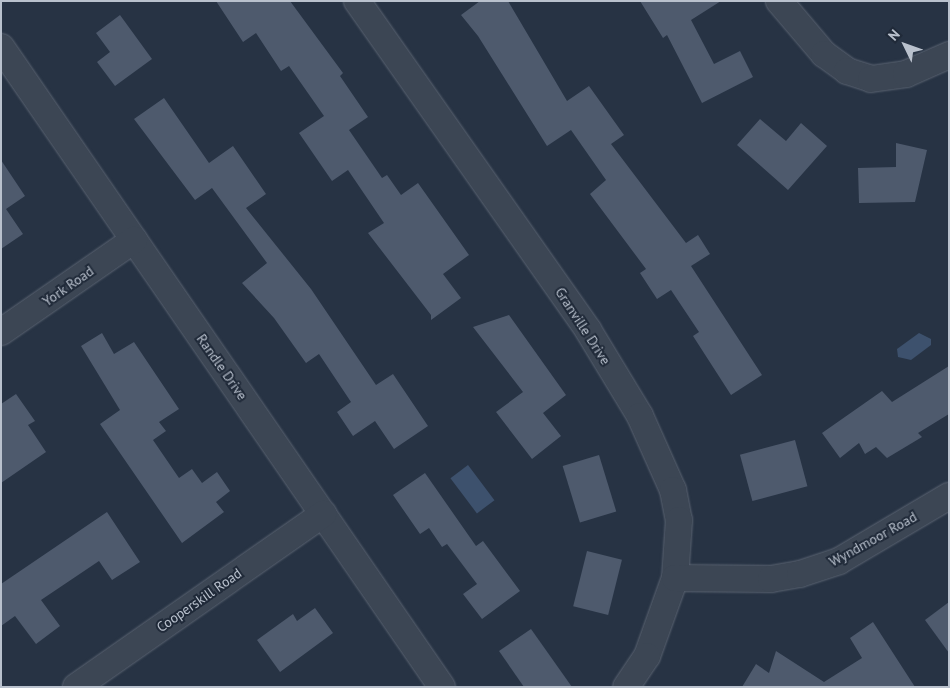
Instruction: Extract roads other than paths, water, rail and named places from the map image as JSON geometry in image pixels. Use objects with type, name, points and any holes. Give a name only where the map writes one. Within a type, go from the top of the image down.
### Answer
[{"type":"street","name":"Granville Drive","points":[[357,1],[588,330],[640,416],[672,490],[679,520],[675,578],[647,656],[626,687]]},
{"type":"street","points":[[779,1],[824,54],[847,72],[871,79],[906,74],[949,55]]},
{"type":"street","name":"Randle Drive","points":[[1,47],[442,687]]},
{"type":"street","name":"York Road","points":[[1,332],[134,240]]},
{"type":"street","name":"Wyndmoor Road","points":[[675,578],[771,579],[800,574],[839,562],[949,496]]},
{"type":"street","name":"Cooperskill Road","points":[[76,687],[323,514]]},
{"type":"water","points":[[919,333],[931,339],[931,345],[911,360],[898,357],[897,349]]},
{"type":"water","points":[[468,465],[494,500],[477,513],[450,478]]}]
